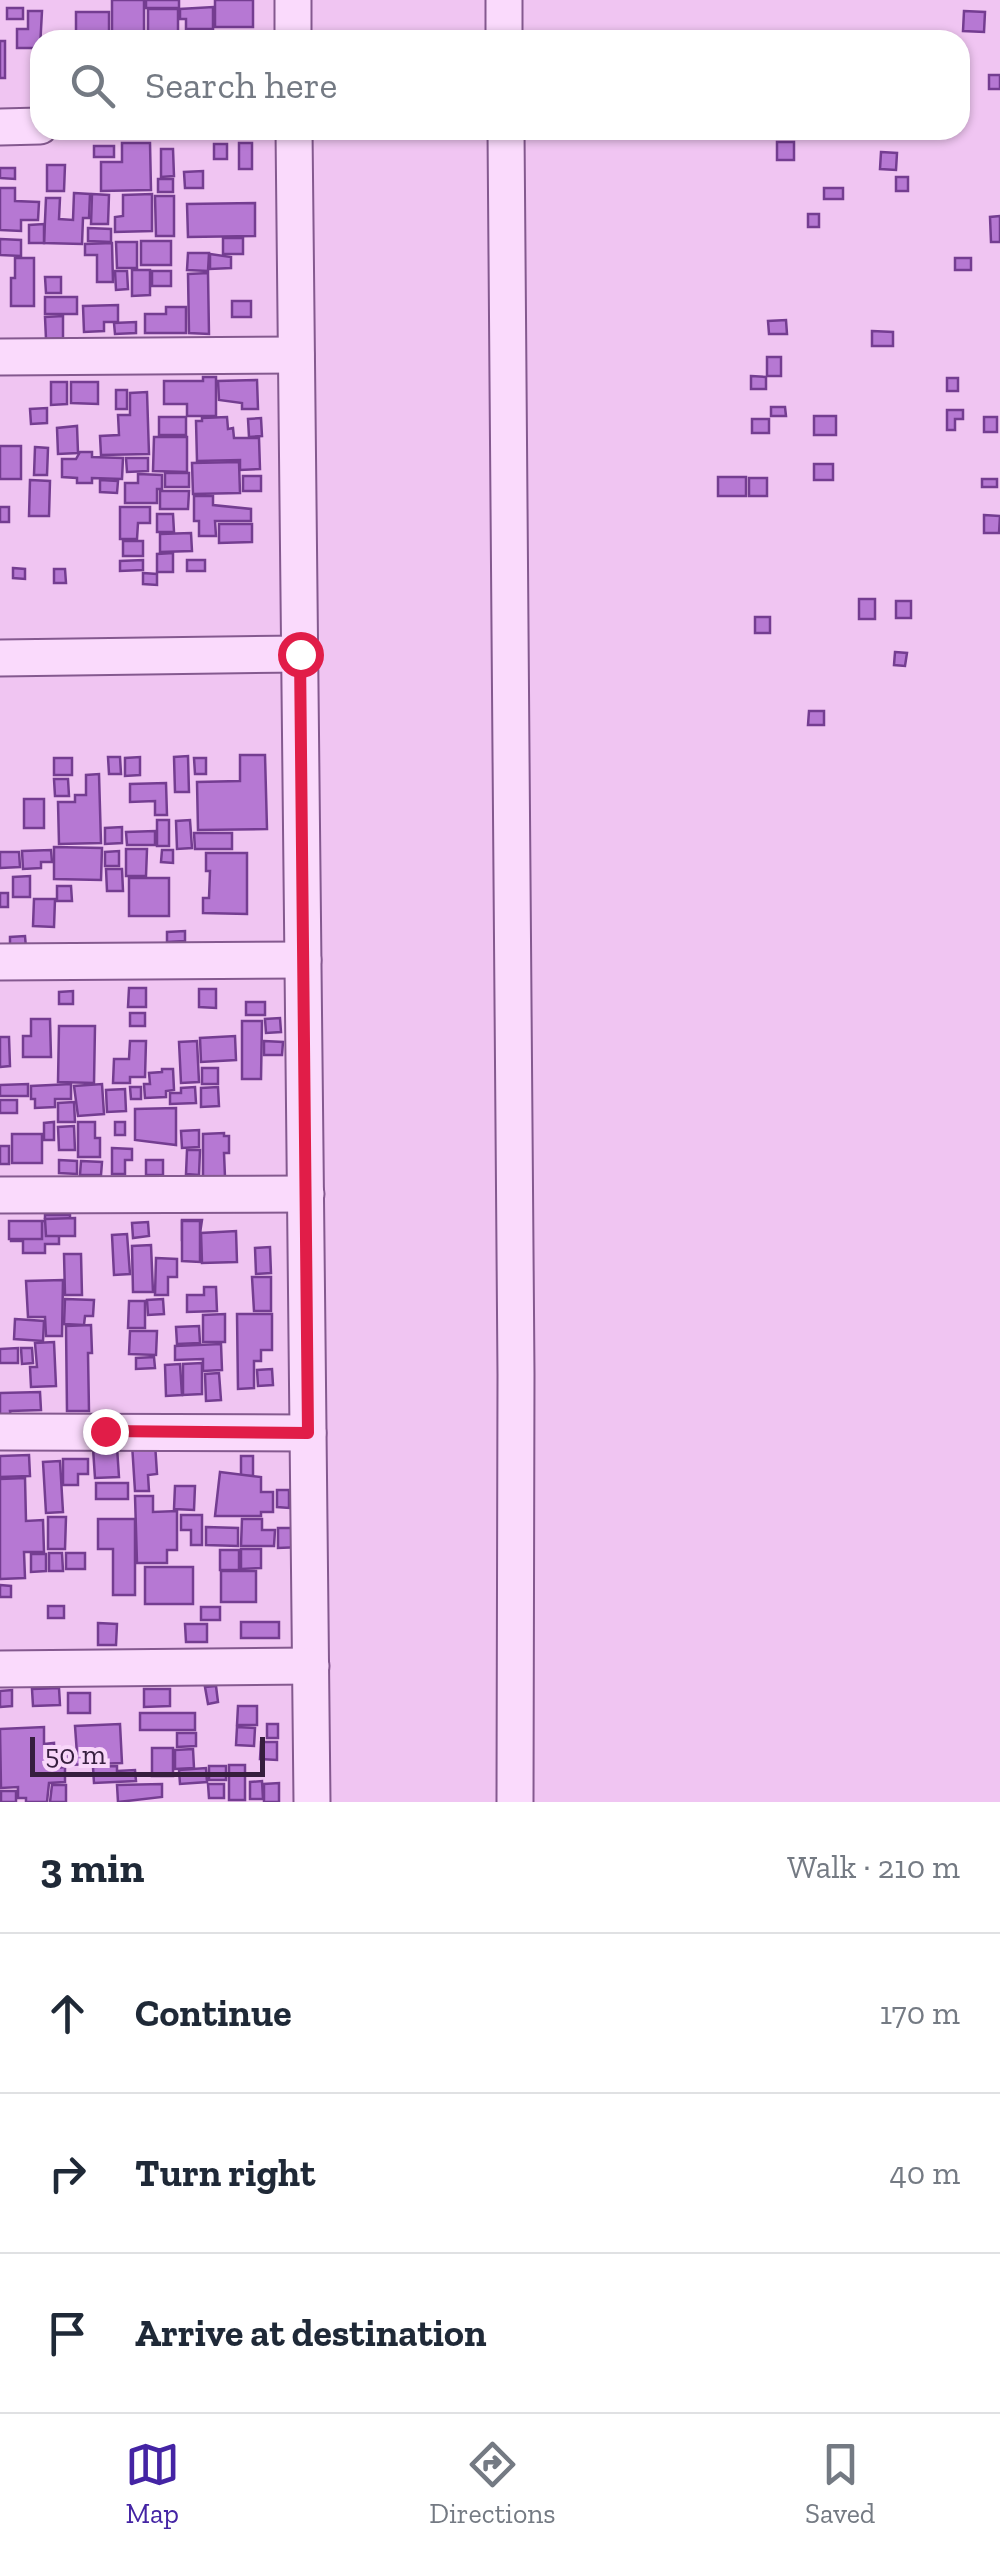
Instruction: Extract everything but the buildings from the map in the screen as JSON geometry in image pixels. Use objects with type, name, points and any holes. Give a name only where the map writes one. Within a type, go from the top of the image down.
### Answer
[{"type":"street","points":[[293,0],[293,30]]},
{"type":"street","points":[[504,0],[504,30]]},
{"type":"street","points":[[0,127],[30,126]]},
{"type":"street","points":[[294,140],[312,1802]]},
{"type":"street","points":[[506,140],[516,1802]]},
{"type":"street","points":[[0,357],[296,354]]},
{"type":"street","points":[[0,658],[300,654]]},
{"type":"street","points":[[0,962],[303,960]]},
{"type":"street","points":[[0,1196],[306,1194]]},
{"type":"street","points":[[0,1432],[308,1433]]},
{"type":"street","points":[[0,1669],[311,1666]]},
{"type":"route","points":[[105,1431],[308,1433],[300,654]]}]
